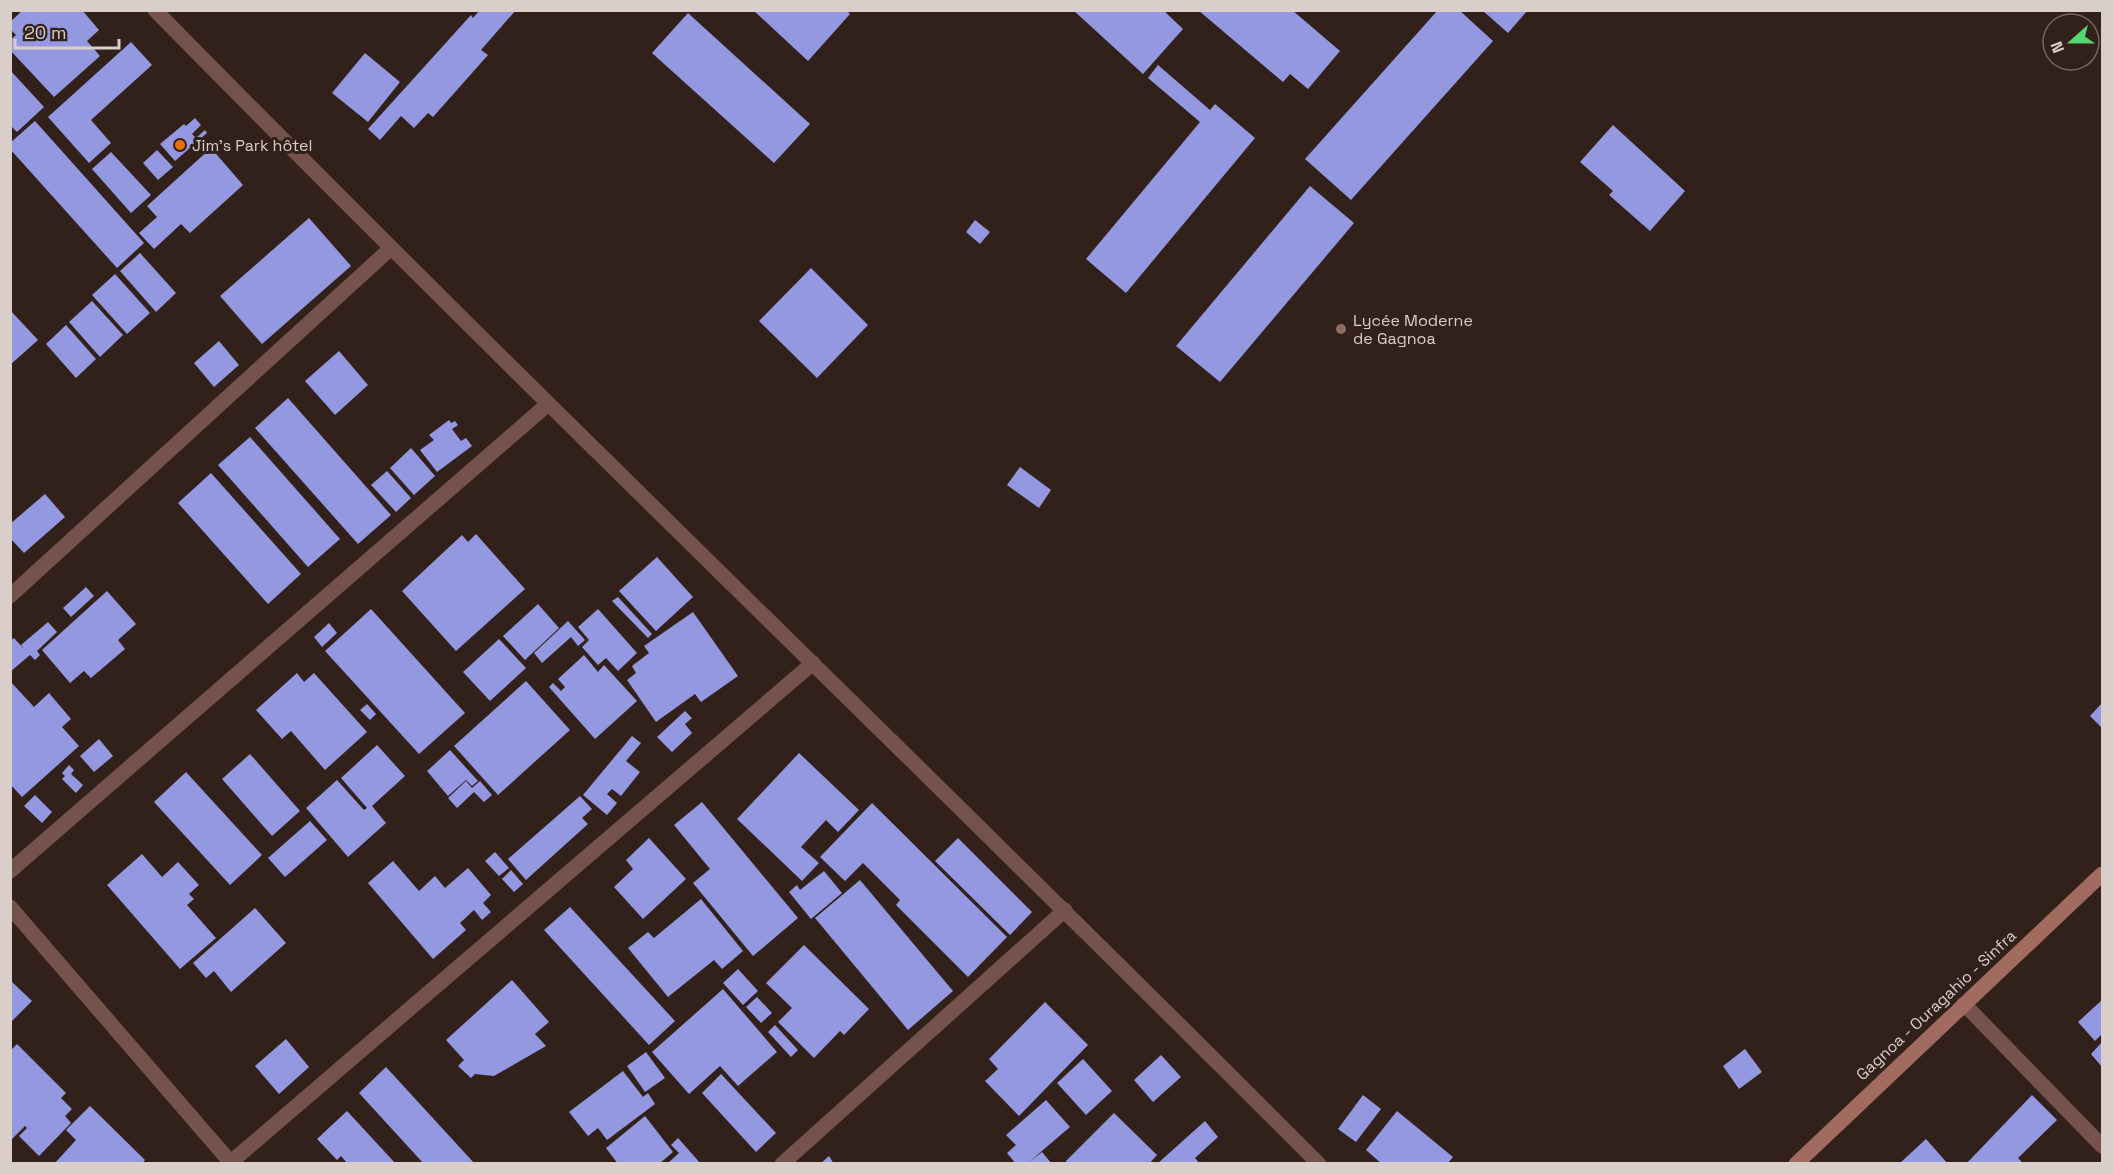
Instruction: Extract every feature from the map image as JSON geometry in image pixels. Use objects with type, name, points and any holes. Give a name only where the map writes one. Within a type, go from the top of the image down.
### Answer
[{"type":"main road","name":"Gagnoa - Ouragahio - Sinfra","points":[[1796,1164],[2103,874]]},
{"type":"street","points":[[155,10],[390,249],[1065,910],[1320,1164]]},
{"type":"street","points":[[10,596],[390,249]]},
{"type":"street","points":[[10,871],[548,404]]},
{"type":"street","points":[[10,907],[232,1163],[813,663]]},
{"type":"street","points":[[782,1164],[1065,910]]},
{"type":"street","points":[[1964,1004],[2103,1146]]},
{"type":"building","points":[[23,10],[82,10],[99,30],[87,41],[100,56],[54,97],[10,50],[10,40],[16,35],[10,29],[10,22]]},
{"type":"building","points":[[480,10],[516,10],[481,50],[488,55],[433,117],[428,113],[414,128],[401,116],[380,140],[368,129],[471,15],[473,18]]},
{"type":"building","points":[[753,10],[846,10],[850,14],[808,61]]},
{"type":"building","points":[[1073,10],[1163,10],[1183,29],[1143,74]]},
{"type":"building","points":[[1198,10],[1292,10],[1340,51],[1308,89],[1290,74],[1283,82]]},
{"type":"building","points":[[1438,10],[1459,10],[1493,41],[1351,200],[1305,159]]},
{"type":"building","points":[[1482,10],[1528,10],[1508,33]]},
{"type":"building","points":[[688,13],[810,124],[774,163],[652,53]]},
{"type":"building","points":[[131,42],[152,65],[91,120],[111,143],[89,163],[48,117]]},
{"type":"building","points":[[365,53],[400,82],[368,122],[332,93]]},
{"type":"building","points":[[1158,65],[1210,110],[1215,104],[1255,138],[1126,293],[1086,259],[1200,122],[1148,78]]},
{"type":"building","points":[[10,70],[44,107],[17,132],[10,125]]},
{"type":"building","points":[[195,118],[201,125],[192,134],[196,138],[205,130],[207,133],[175,161],[160,144]]},
{"type":"building","points":[[35,121],[144,243],[117,268],[10,149],[10,143]]},
{"type":"building","points":[[1613,125],[1685,191],[1650,231],[1609,195],[1613,191],[1580,162]]},
{"type":"building","points":[[211,148],[243,185],[190,233],[181,224],[154,249],[139,233],[157,217],[147,206]]},
{"type":"building","points":[[157,150],[173,167],[158,180],[143,163]]},
{"type":"building","points":[[111,152],[151,195],[131,213],[92,169]]},
{"type":"building","points":[[1310,186],[1354,223],[1220,382],[1176,346]]},
{"type":"building","points":[[309,218],[351,266],[262,344],[220,296]]},
{"type":"building","points":[[975,220],[990,232],[980,244],[966,232]]},
{"type":"building","points":[[140,253],[176,293],[156,312],[120,271]]},
{"type":"building","points":[[811,268],[868,325],[817,378],[759,321]]},
{"type":"building","points":[[115,274],[150,313],[127,334],[92,295]]},
{"type":"building","points":[[92,301],[123,335],[100,357],[69,322]]},
{"type":"building","points":[[10,310],[38,340],[10,365]]},
{"type":"building","points":[[66,325],[96,359],[76,378],[46,344]]},
{"type":"building","points":[[219,341],[239,365],[214,387],[194,363]]},
{"type":"building","points":[[339,351],[368,385],[335,415],[305,381]]},
{"type":"building","points":[[288,398],[391,515],[358,544],[255,428]]},
{"type":"building","points":[[449,420],[451,423],[455,421],[458,425],[452,429],[461,441],[466,438],[472,446],[437,472],[420,450],[434,440],[429,435]]},
{"type":"building","points":[[250,437],[340,539],[308,567],[218,465]]},
{"type":"building","points":[[411,448],[435,476],[414,495],[390,468]]},
{"type":"building","points":[[1020,467],[1051,490],[1039,508],[1007,485]]},
{"type":"building","points":[[387,471],[411,498],[396,512],[371,485]]},
{"type":"building","points":[[211,473],[301,574],[268,604],[178,503]]},
{"type":"building","points":[[45,494],[65,517],[24,553],[10,538],[10,524]]},
{"type":"building","points":[[476,534],[525,589],[456,651],[402,591],[462,535],[468,542]]},
{"type":"building","points":[[657,557],[693,597],[656,631],[619,591]]},
{"type":"building","points":[[86,587],[94,596],[71,617],[63,608]]},
{"type":"building","points":[[107,591],[136,624],[118,640],[125,649],[91,678],[84,671],[70,683],[42,650]]},
{"type":"building","points":[[618,597],[652,634],[648,638],[612,601]]},
{"type":"building","points":[[538,604],[559,628],[525,660],[503,636]]},
{"type":"building","points":[[371,609],[465,713],[419,754],[325,651]]},
{"type":"building","points":[[598,609],[637,653],[618,671],[606,658],[598,665],[582,647],[589,640],[578,627]]},
{"type":"building","points":[[693,612],[738,676],[701,702],[695,694],[656,722],[627,680],[636,673],[632,666],[649,653],[644,646]]},
{"type":"building","points":[[568,621],[585,640],[578,646],[571,637],[542,663],[534,653]]},
{"type":"building","points":[[48,622],[57,632],[37,651],[40,655],[35,660],[30,655],[10,672],[10,641],[14,638],[25,650],[21,645]]},
{"type":"building","points":[[329,623],[337,633],[322,647],[314,637]]},
{"type":"building","points":[[499,639],[526,668],[490,701],[463,672]]},
{"type":"building","points":[[584,655],[598,672],[604,665],[637,701],[595,739],[549,687],[553,683],[561,691],[565,687],[558,679]]},
{"type":"building","points":[[297,673],[304,682],[314,673],[367,732],[325,770],[291,731],[282,739],[256,710]]},
{"type":"building","points":[[10,681],[34,707],[49,693],[71,719],[62,727],[79,746],[22,797],[10,784]]},
{"type":"building","points":[[526,681],[570,730],[498,795],[454,746]]},
{"type":"building","points":[[2102,703],[2102,728],[2090,716]]},
{"type":"building","points":[[367,704],[376,714],[370,720],[360,710]]},
{"type":"building","points":[[685,711],[692,718],[685,724],[692,733],[672,752],[657,737]]},
{"type":"building","points":[[632,736],[641,743],[626,761],[640,772],[621,796],[612,789],[607,794],[617,803],[607,815],[583,795]]},
{"type":"building","points":[[99,739],[113,756],[94,772],[80,756]]},
{"type":"building","points":[[377,745],[405,776],[372,806],[386,823],[348,857],[306,808],[337,780],[364,810],[367,808],[341,778]]},
{"type":"building","points":[[450,750],[478,781],[472,786],[466,780],[448,796],[427,771]]},
{"type":"building","points":[[799,753],[859,810],[838,832],[826,820],[801,847],[819,863],[802,881],[737,819]]},
{"type":"building","points":[[250,754],[300,811],[272,836],[222,779]]},
{"type":"building","points":[[69,765],[74,770],[71,774],[83,785],[76,793],[62,779],[65,776],[62,773]]},
{"type":"building","points":[[186,772],[262,855],[230,885],[154,802]]},
{"type":"building","points":[[466,781],[472,788],[480,781],[492,795],[484,802],[474,792],[457,808],[448,798]]},
{"type":"building","points":[[35,795],[52,812],[42,823],[24,806]]},
{"type":"building","points":[[580,796],[592,809],[582,818],[588,824],[526,880],[508,859]]},
{"type":"building","points":[[702,802],[798,918],[753,956],[693,883],[710,869],[674,825]]},
{"type":"building","points":[[872,803],[1007,937],[968,977],[896,905],[900,900],[863,863],[845,881],[820,857]]},
{"type":"building","points":[[310,821],[327,840],[285,877],[268,858]]},
{"type":"building","points":[[649,838],[686,879],[643,919],[614,887],[633,869],[626,860]]},
{"type":"building","points":[[958,838],[1032,912],[1010,935],[935,861]]},
{"type":"building","points":[[495,852],[509,868],[499,876],[485,861]]},
{"type":"building","points":[[142,854],[162,877],[178,862],[199,885],[189,894],[194,899],[187,905],[216,938],[180,969],[107,885]]},
{"type":"building","points":[[393,861],[419,891],[435,876],[445,888],[468,868],[491,895],[483,903],[491,912],[482,920],[474,910],[460,923],[466,930],[433,959],[368,883]]},
{"type":"building","points":[[511,870],[523,884],[514,892],[502,879]]},
{"type":"building","points":[[824,871],[842,893],[811,919],[789,892],[797,885],[800,890]]},
{"type":"building","points":[[860,880],[953,991],[908,1030],[815,918]]},
{"type":"building","points":[[701,899],[743,951],[722,969],[714,960],[668,997],[628,948],[648,932],[654,938]]},
{"type":"building","points":[[570,907],[675,1021],[649,1045],[544,930]]},
{"type":"building","points":[[255,908],[286,943],[231,992],[214,971],[206,978],[193,963]]},
{"type":"building","points":[[804,945],[869,1009],[844,1035],[840,1031],[814,1058],[778,1022],[792,1008],[766,983]]},
{"type":"building","points":[[738,969],[758,991],[743,1005],[723,983]]},
{"type":"building","points":[[10,980],[32,1001],[10,1023]]},
{"type":"building","points":[[512,980],[549,1022],[535,1034],[546,1046],[494,1076],[475,1074],[471,1078],[458,1066],[464,1060],[446,1040]]},
{"type":"building","points":[[723,989],[777,1052],[738,1086],[720,1066],[689,1094],[652,1052]]},
{"type":"building","points":[[757,997],[772,1013],[761,1023],[746,1007]]},
{"type":"building","points":[[2102,1000],[2102,1034],[2095,1041],[2078,1022]]},
{"type":"building","points":[[1045,1002],[1088,1045],[1019,1116],[985,1081],[998,1069],[989,1059]]},
{"type":"building","points":[[775,1025],[798,1050],[791,1057],[768,1032]]},
{"type":"building","points":[[286,1039],[309,1067],[279,1094],[255,1066]]},
{"type":"building","points":[[2102,1042],[2102,1067],[2091,1054]]},
{"type":"building","points":[[17,1044],[66,1093],[61,1098],[72,1109],[65,1116],[71,1123],[39,1156],[19,1136],[27,1128],[25,1126],[10,1141],[10,1051]]},
{"type":"building","points":[[1745,1049],[1762,1072],[1739,1089],[1723,1066]]},
{"type":"building","points":[[646,1052],[665,1078],[645,1092],[627,1066]]},
{"type":"building","points":[[1161,1055],[1181,1077],[1153,1102],[1134,1080]]},
{"type":"building","points":[[1083,1059],[1112,1091],[1086,1115],[1057,1083]]},
{"type":"building","points":[[386,1067],[475,1164],[424,1164],[359,1093]]},
{"type":"building","points":[[623,1071],[643,1097],[648,1093],[655,1104],[607,1140],[598,1128],[588,1136],[569,1112]]},
{"type":"building","points":[[721,1074],[776,1133],[756,1152],[702,1093]]},
{"type":"building","points":[[1363,1095],[1381,1109],[1356,1142],[1338,1129]]},
{"type":"building","points":[[2032,1095],[2057,1120],[2018,1158],[2024,1164],[1966,1164]]},
{"type":"building","points":[[1046,1100],[1070,1127],[1029,1162],[1042,1152],[1052,1164],[1016,1164],[1007,1153],[1016,1145],[1006,1135]]},
{"type":"building","points":[[90,1106],[145,1160],[142,1164],[54,1164],[76,1140],[66,1130]]},
{"type":"building","points":[[347,1111],[396,1164],[348,1164],[341,1156],[337,1160],[317,1139]]},
{"type":"building","points":[[1397,1111],[1453,1157],[1447,1164],[1382,1164],[1366,1150]]},
{"type":"building","points":[[1114,1113],[1157,1155],[1149,1164],[1068,1164],[1066,1161]]},
{"type":"building","points":[[645,1116],[673,1152],[659,1164],[618,1164],[606,1148]]},
{"type":"building","points":[[1205,1121],[1218,1137],[1195,1158],[1200,1164],[1157,1164]]},
{"type":"building","points":[[678,1138],[701,1164],[667,1164],[679,1153],[671,1145]]},
{"type":"building","points":[[1926,1139],[1948,1164],[1899,1164]]},
{"type":"building","points":[[829,1156],[834,1164],[820,1164]]},
{"type":"place","name":"Jim's Park hôtel","points":[[180,145]]},
{"type":"place","name":"Lycée Moderne de Gagnoa","points":[[1341,329]]}]
